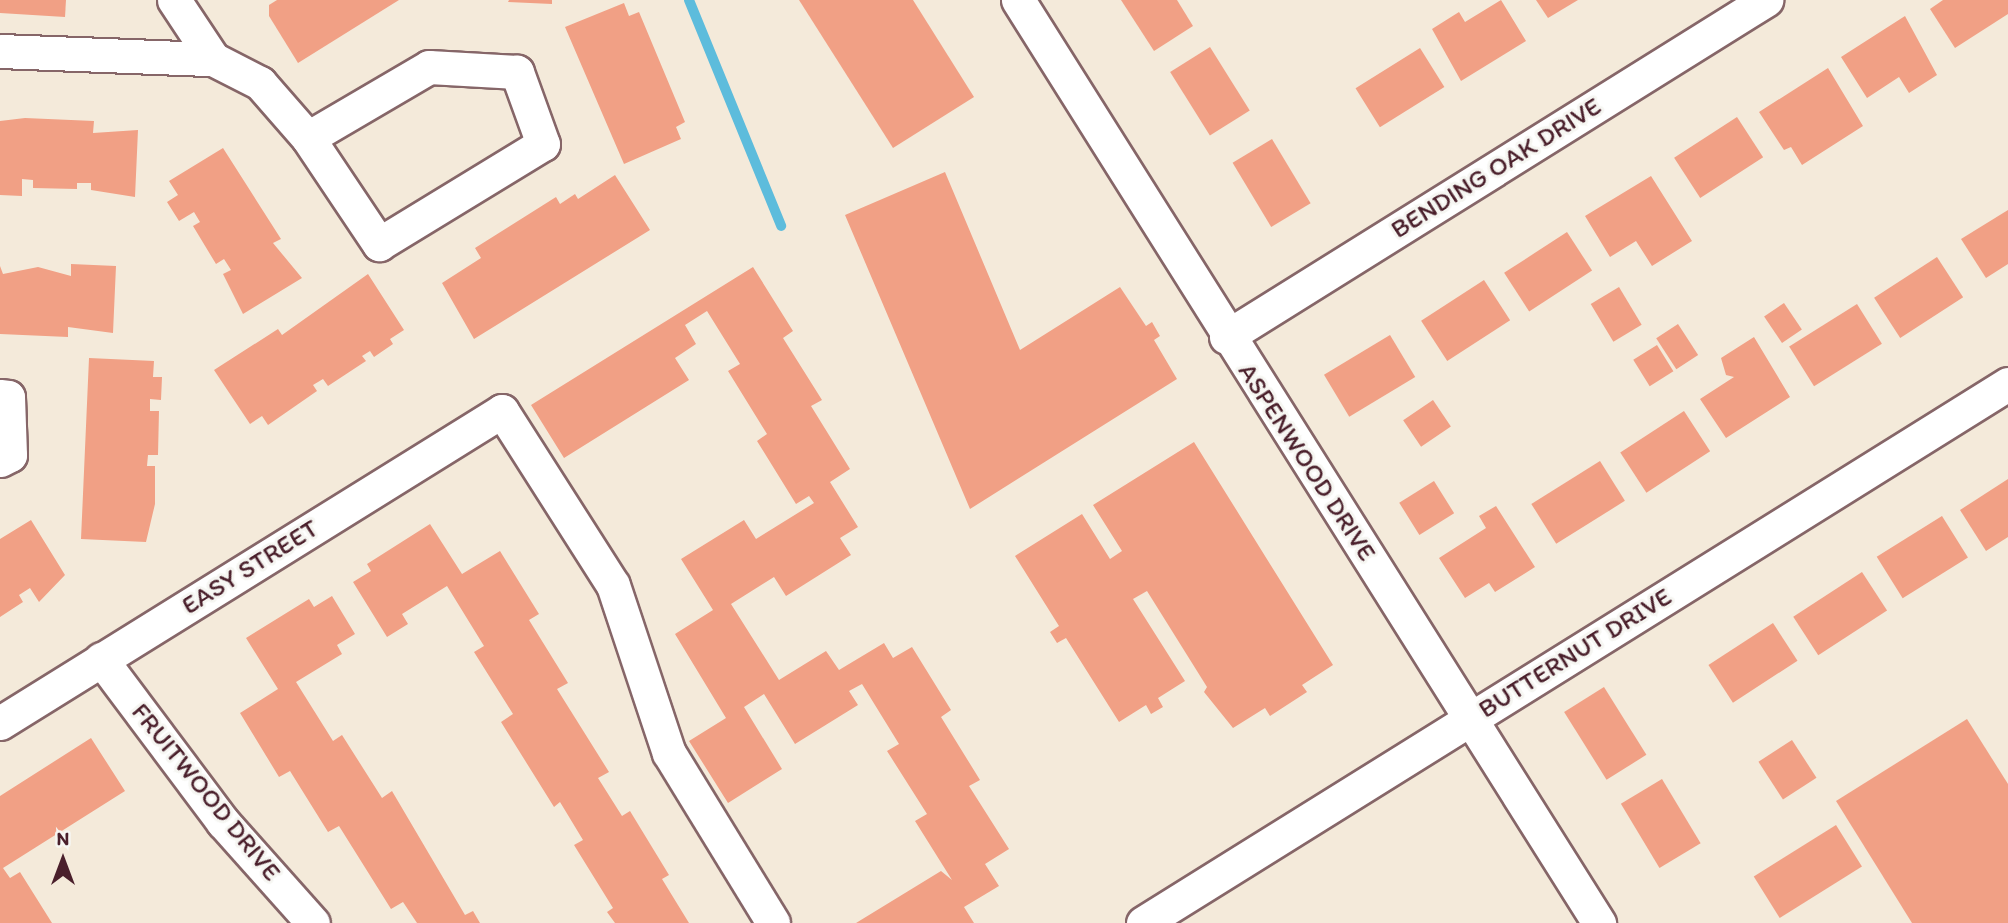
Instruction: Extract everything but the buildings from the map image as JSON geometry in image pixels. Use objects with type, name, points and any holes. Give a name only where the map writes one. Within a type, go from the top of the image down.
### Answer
[{"type":"street","points":[[174,0],[213,59]]},
{"type":"street","name":"ASPENWOOD DRIVE","points":[[1018,0],[1226,337],[1599,923]]},
{"type":"street","name":"BENDING OAK DRIVE","points":[[1226,337],[1766,0]]},
{"type":"street","points":[[0,51],[213,59],[260,83],[308,138],[379,244],[543,144],[517,72],[429,67],[308,138]]},
{"type":"street","name":"BUTTERNUT DRIVE","points":[[1143,923],[2008,384]]},
{"type":"street","points":[[0,397],[8,397],[10,455],[0,460]]},
{"type":"street","name":"EASY STREET","points":[[0,723],[502,411],[613,585],[669,752],[774,923]]},
{"type":"street","name":"FRUITWOOD DRIVE","points":[[101,659],[223,822],[313,923]]},
{"type":"waterway","points":[[689,0],[781,226]]}]
